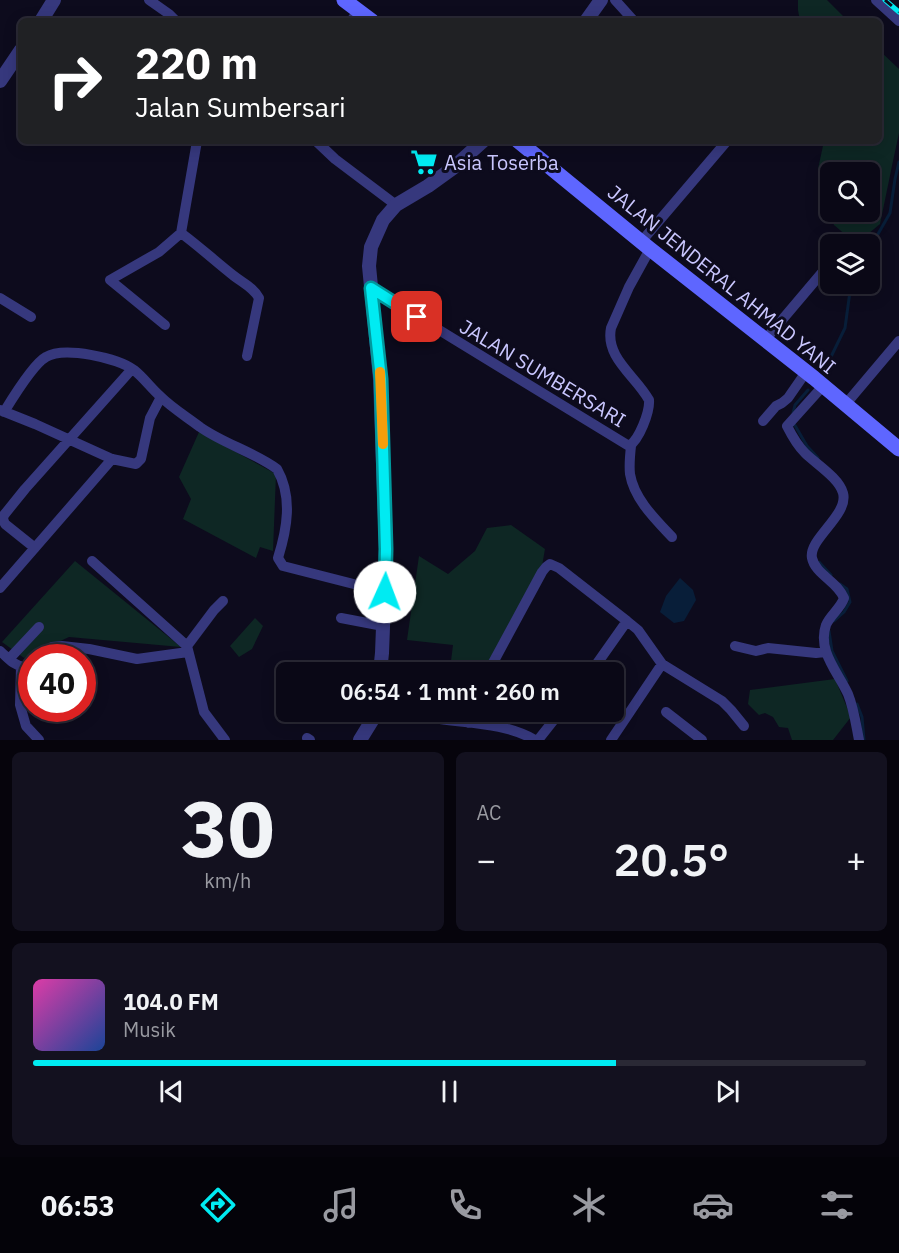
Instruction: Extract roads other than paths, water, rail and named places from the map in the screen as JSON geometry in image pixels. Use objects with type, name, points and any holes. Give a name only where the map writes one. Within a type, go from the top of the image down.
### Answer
[{"type":"main road","points":[[344,0],[355,16]]},
{"type":"main road","name":"JALAN JENDERAL AHMAD YANI","points":[[522,144],[899,449]]},
{"type":"street","points":[[45,18],[54,0]]},
{"type":"street","points":[[149,0],[173,18]]},
{"type":"street","points":[[588,18],[601,0]]},
{"type":"street","points":[[615,0],[631,18]]},
{"type":"street","points":[[876,0],[899,21]]},
{"type":"street","points":[[0,81],[18,54]]},
{"type":"street","points":[[165,325],[110,280],[159,252],[181,233],[196,144]]},
{"type":"street","points":[[319,144],[335,159],[396,205]]},
{"type":"street","points":[[381,662],[386,549],[381,379],[369,266],[371,247],[383,220],[396,205],[453,168],[480,144]]},
{"type":"street","points":[[645,246],[725,144]]},
{"type":"street","points":[[181,233],[258,296],[247,356]]},
{"type":"street","name":"JALAN SUMBERSARI","points":[[371,288],[631,446],[640,432],[649,400],[622,366],[610,341],[610,334],[645,246]]},
{"type":"street","points":[[765,340],[820,275]]},
{"type":"street","points":[[0,298],[31,316]]},
{"type":"street","points":[[845,405],[899,342]]},
{"type":"street","points":[[161,397],[150,418],[140,461],[136,464],[112,459],[2,411],[38,364],[50,356],[68,352],[78,353],[116,362],[132,369],[161,397],[204,429],[277,470],[281,477],[288,509],[284,540],[278,558],[283,566],[385,592]]},
{"type":"street","points":[[35,548],[5,524],[4,514],[132,369]]},
{"type":"street","points":[[763,421],[776,406],[788,398],[806,372]]},
{"type":"street","points":[[822,385],[787,426],[796,444],[839,485],[843,495],[839,512],[812,552],[813,561],[838,587],[844,598],[826,624],[825,652],[848,694],[859,740]]},
{"type":"street","points":[[631,446],[630,474],[637,493],[655,519],[672,537]]},
{"type":"street","points":[[0,588],[112,459]]},
{"type":"street","points":[[92,561],[187,649],[204,712],[225,740]]},
{"type":"street","points":[[493,662],[542,572],[550,564],[559,568],[638,630],[662,664],[722,701],[744,726]]},
{"type":"street","points":[[96,650],[137,659],[187,649],[223,601]]},
{"type":"street","points":[[341,618],[383,626]]},
{"type":"street","points":[[598,662],[627,621]]},
{"type":"street","points":[[9,659],[39,627]]},
{"type":"street","points":[[735,646],[756,651],[770,648],[825,652]]},
{"type":"street","points":[[0,651],[14,664],[18,664]]},
{"type":"street","points":[[611,740],[662,664]]},
{"type":"street","points":[[666,712],[702,740]]},
{"type":"street","points":[[25,722],[39,740]]},
{"type":"street","points":[[360,740],[370,722]]},
{"type":"street","points":[[461,722],[489,725],[521,733],[537,740],[552,722]]},
{"type":"water","points":[[680,578],[693,590],[696,600],[684,621],[674,623],[660,612],[666,596]]},
{"type":"waterway","points":[[878,234],[890,213],[899,162]]},
{"type":"waterway","points":[[825,369],[845,328],[850,294]]},
{"type":"waterway","points":[[793,413],[795,405],[808,390]]},
{"type":"waterway","points":[[793,422],[807,446],[818,458]]},
{"type":"waterway","points":[[819,562],[831,575]]},
{"type":"waterway","points":[[834,621],[844,612],[850,602],[847,589],[840,584]]},
{"type":"waterway","points":[[829,631],[832,651],[847,681]]},
{"type":"waterway","points":[[857,704],[862,717],[864,740]]},
{"type":"railway","points":[[885,0],[899,12]]},
{"type":"place","name":"Asia Toserba","points":[[424,162]]}]
